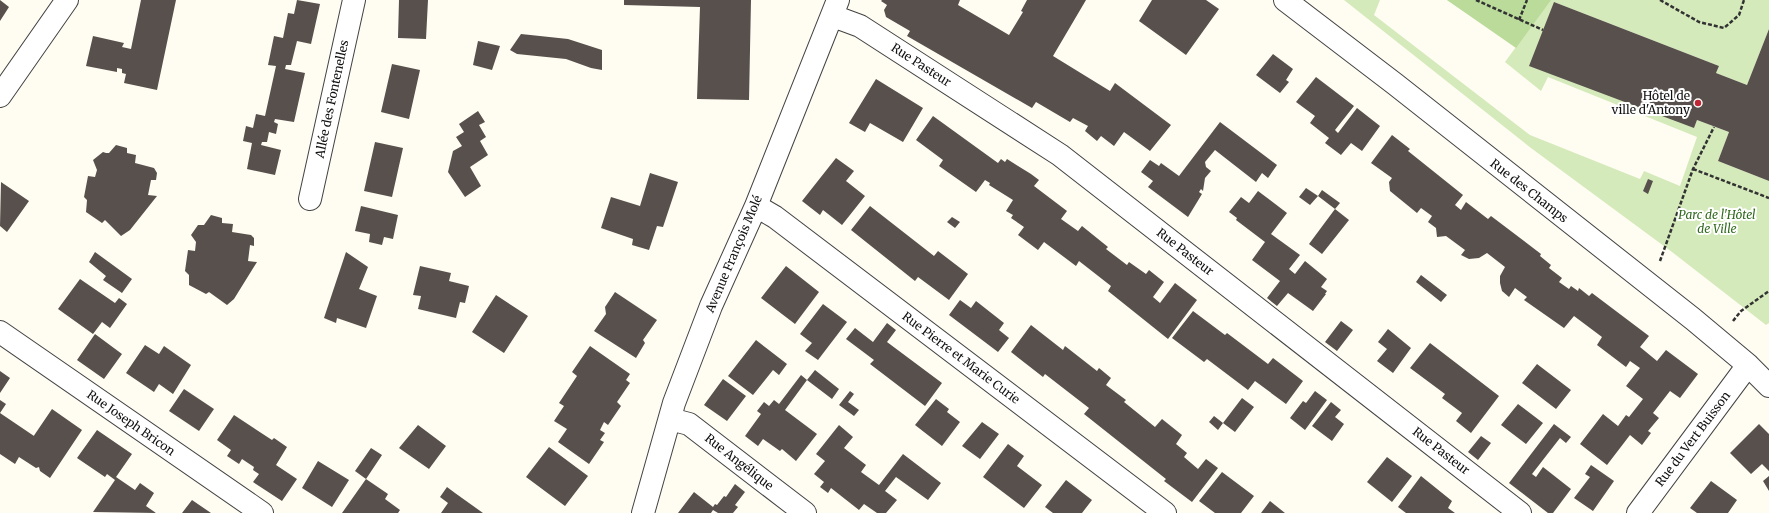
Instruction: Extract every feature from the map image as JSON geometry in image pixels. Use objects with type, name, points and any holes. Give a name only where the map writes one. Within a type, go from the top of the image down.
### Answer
[{"type":"street","points":[[0,96],[67,0]]},
{"type":"street","name":"Allée des Fontenelles","points":[[310,199],[354,0]]},
{"type":"street","name":"Rue des Champs","points":[[1285,0],[1395,84],[1693,319],[1748,365],[1769,386]]},
{"type":"street","name":"Avenue François Molé","points":[[643,513],[670,419],[711,306],[756,206],[836,8]]},
{"type":"street","name":"Rue Pasteur","points":[[836,8],[860,26],[1060,155],[1520,513]]},
{"type":"street","name":"Rue Pierre et Marie Curie","points":[[756,206],[782,222],[1165,513]]},
{"type":"street","name":"Rue Joseph Bricon","points":[[0,332],[262,513]]},
{"type":"street","name":"Rue du Vert Buisson","points":[[1638,513],[1748,365]]},
{"type":"street","name":"Rue Angélique","points":[[670,419],[689,424],[805,513]]},
{"type":"path","points":[[1476,0],[1543,30]]},
{"type":"path","points":[[1519,20],[1527,0]]},
{"type":"path","points":[[1660,0],[1699,22],[1724,28],[1739,15],[1744,0]]},
{"type":"path","points":[[1651,286],[1693,169],[1714,127]]},
{"type":"path","points":[[1693,169],[1769,198]]},
{"type":"path","points":[[1718,340],[1741,311],[1769,291]]},
{"type":"green space","name":"Parc de l'Hôtel de Ville","points":[[1344,0],[1380,0],[1374,15],[1530,135],[1640,179],[1644,171],[1680,186],[1697,137],[1548,77],[1541,91],[1505,62],[1516,47],[1447,0],[1769,0],[1769,29],[1747,85],[1716,73],[1719,66],[1554,2],[1694,128],[1697,120],[1729,132],[1718,161],[1769,181],[1769,323],[1766,325],[1672,252],[1531,148]]},
{"type":"green space","points":[[1447,0],[1551,0],[1516,48]]},
{"type":"building","points":[[0,0],[9,7],[0,21]]},
{"type":"building","points":[[141,0],[176,0],[157,90],[124,83],[126,74],[122,73],[122,69],[117,68],[117,72],[86,66],[93,36],[124,43],[122,47],[131,49]]},
{"type":"building","points":[[297,0],[320,4],[311,44],[297,41],[291,65],[286,65],[285,69],[305,73],[294,122],[275,119],[274,122],[278,124],[276,134],[269,132],[267,142],[262,142],[261,145],[281,150],[275,175],[247,169],[252,143],[243,141],[246,126],[253,128],[256,114],[265,116],[276,66],[268,65],[274,36],[283,38],[288,13],[294,14]]},
{"type":"building","points":[[399,0],[428,0],[426,39],[398,38]]},
{"type":"building","points":[[624,0],[751,0],[749,100],[697,99],[700,7],[624,5]]},
{"type":"building","points":[[960,0],[958,5],[1009,35],[1023,12],[1021,11],[1027,0],[1086,0],[1053,56],[1110,91],[1115,83],[1171,125],[1150,151],[1124,132],[1114,146],[1101,136],[1097,141],[1085,131],[1088,126],[1073,118],[1070,122],[1036,102],[1032,108],[907,36],[910,31],[886,17],[884,10],[887,5],[881,1]]},
{"type":"building","points":[[1152,0],[1206,0],[1219,9],[1186,55],[1139,21]]},
{"type":"building","name":"Hôtel de ville d'Antony","points":[[1554,2],[1719,66],[1716,73],[1747,85],[1769,29],[1769,181],[1718,161],[1729,132],[1697,120],[1694,128],[1529,66]]},
{"type":"building","points":[[521,34],[568,39],[602,50],[602,70],[591,68],[566,59],[517,54],[510,50]]},
{"type":"building","points":[[478,41],[500,46],[492,70],[473,65]]},
{"type":"building","points":[[1273,54],[1293,69],[1286,80],[1289,82],[1280,93],[1256,75]]},
{"type":"building","points":[[392,64],[420,70],[409,119],[381,112]]},
{"type":"building","points":[[1316,77],[1354,106],[1335,130],[1338,133],[1357,108],[1380,126],[1362,151],[1351,143],[1341,155],[1325,143],[1329,138],[1310,123],[1315,116],[1296,102]]},
{"type":"building","points":[[876,79],[923,108],[903,142],[870,123],[865,132],[849,123]]},
{"type":"building","points":[[478,111],[485,122],[479,125],[486,137],[480,141],[488,155],[470,167],[481,186],[465,197],[448,172],[453,151],[462,146],[456,137],[464,132],[459,124]]},
{"type":"building","points":[[933,116],[998,163],[1001,159],[1005,162],[1007,159],[1031,174],[1039,180],[1034,186],[1067,211],[1061,219],[1078,231],[1082,226],[1108,247],[1106,249],[1127,265],[1129,262],[1146,274],[1149,270],[1164,282],[1153,297],[1160,303],[1175,283],[1197,300],[1168,339],[1108,291],[1111,286],[1079,261],[1076,266],[1044,242],[1038,250],[1018,235],[1024,227],[1011,218],[1013,215],[1006,211],[1013,200],[989,185],[990,183],[985,180],[976,192],[939,166],[943,160],[916,140]]},
{"type":"building","points":[[1220,122],[1277,165],[1268,178],[1262,173],[1256,182],[1215,150],[1205,162],[1206,167],[1211,171],[1205,178],[1203,191],[1201,189],[1199,192],[1202,194],[1188,217],[1148,187],[1153,181],[1141,172],[1150,160],[1159,166],[1161,163],[1179,176]]},
{"type":"building","points":[[1392,135],[1410,149],[1408,151],[1463,195],[1455,205],[1461,210],[1466,202],[1488,219],[1491,216],[1541,254],[1540,256],[1551,265],[1549,268],[1562,278],[1559,282],[1569,289],[1571,286],[1578,291],[1579,288],[1589,296],[1592,293],[1649,336],[1640,347],[1657,361],[1666,350],[1698,374],[1680,398],[1670,391],[1653,413],[1659,418],[1648,431],[1651,433],[1642,445],[1630,435],[1607,465],[1580,444],[1603,414],[1618,426],[1626,415],[1629,417],[1643,399],[1626,386],[1640,368],[1630,361],[1626,367],[1597,345],[1602,337],[1574,316],[1564,328],[1524,300],[1527,297],[1515,288],[1509,297],[1502,291],[1500,283],[1500,276],[1505,267],[1487,253],[1479,258],[1469,259],[1461,255],[1465,250],[1446,236],[1437,237],[1436,228],[1428,222],[1432,216],[1421,208],[1417,213],[1390,191],[1389,182],[1392,178],[1371,163]]},
{"type":"building","points":[[375,142],[403,148],[392,197],[364,191]]},
{"type":"building","points":[[116,145],[127,148],[127,153],[136,155],[135,163],[154,168],[157,173],[156,180],[151,180],[148,195],[157,196],[130,230],[121,236],[105,220],[102,223],[86,212],[87,200],[84,197],[88,176],[95,177],[97,170],[93,160],[103,152],[109,153]]},
{"type":"building","points":[[836,158],[854,171],[846,181],[865,196],[842,225],[823,210],[820,215],[802,201]]},
{"type":"building","points":[[650,173],[678,182],[663,227],[657,226],[649,250],[632,245],[633,239],[601,228],[611,197],[640,206]]},
{"type":"building","points":[[1648,179],[1653,181],[1648,194],[1643,191]]},
{"type":"building","points":[[1,182],[29,201],[7,232],[0,226]]},
{"type":"building","points":[[1306,188],[1318,196],[1310,205],[1299,197]]},
{"type":"building","points":[[1322,190],[1340,203],[1335,209],[1318,196]]},
{"type":"building","points":[[1258,191],[1287,213],[1271,234],[1300,255],[1289,269],[1295,274],[1305,261],[1327,279],[1321,287],[1327,291],[1326,294],[1313,311],[1288,293],[1277,306],[1267,298],[1280,281],[1252,260],[1265,242],[1236,220],[1237,218],[1229,212],[1241,197],[1249,203]]},
{"type":"building","points":[[361,206],[398,215],[393,239],[384,237],[382,245],[369,242],[370,234],[355,231]]},
{"type":"building","points":[[870,206],[934,256],[938,251],[968,274],[949,300],[918,277],[915,281],[851,230]]},
{"type":"building","points":[[1335,209],[1349,220],[1322,254],[1309,244]]},
{"type":"building","points":[[211,215],[222,218],[222,223],[233,224],[232,232],[251,235],[254,238],[254,246],[250,245],[248,261],[257,262],[234,299],[227,305],[209,292],[206,294],[189,285],[189,275],[185,271],[188,250],[195,251],[196,242],[191,235],[198,225],[204,225]]},
{"type":"building","points":[[952,217],[960,222],[955,228],[947,222]]},
{"type":"building","points":[[95,252],[132,279],[122,293],[103,280],[106,276],[89,262]]},
{"type":"building","points":[[346,252],[368,267],[359,289],[377,296],[366,328],[337,318],[336,323],[324,318]]},
{"type":"building","points":[[420,266],[451,273],[449,281],[469,286],[465,303],[460,302],[456,318],[418,309],[421,296],[413,295]]},
{"type":"building","points":[[786,266],[819,292],[795,324],[761,298]]},
{"type":"building","points":[[1421,275],[1447,295],[1441,302],[1416,282]]},
{"type":"building","points":[[80,279],[115,303],[119,298],[127,304],[110,328],[102,322],[93,334],[58,309]]},
{"type":"building","points":[[615,292],[657,320],[643,340],[645,343],[636,358],[594,331],[606,314],[605,307]]},
{"type":"building","points":[[496,295],[528,316],[504,353],[472,332]]},
{"type":"building","points":[[960,300],[971,308],[976,301],[1004,323],[999,330],[1009,338],[998,352],[949,315]]},
{"type":"building","points":[[823,304],[847,322],[818,360],[805,351],[812,343],[800,334]]},
{"type":"building","points":[[1193,311],[1225,335],[1227,333],[1268,364],[1273,358],[1303,381],[1286,404],[1255,381],[1248,390],[1207,359],[1204,362],[1172,338]]},
{"type":"building","points":[[1341,321],[1353,330],[1337,351],[1325,342]]},
{"type":"building","points":[[887,323],[896,330],[887,342],[942,383],[925,406],[870,364],[874,360],[846,339],[855,328],[873,342]]},
{"type":"building","points":[[1031,325],[1063,350],[1065,346],[1097,371],[1099,368],[1111,378],[1106,385],[1126,400],[1124,402],[1155,427],[1162,419],[1182,435],[1176,444],[1187,453],[1184,457],[1198,469],[1206,459],[1218,468],[1192,502],[1164,481],[1166,479],[1084,414],[1089,408],[1045,374],[1043,377],[1011,352]]},
{"type":"building","points":[[1388,329],[1411,348],[1393,373],[1377,361],[1387,349],[1378,342]]},
{"type":"building","points":[[95,334],[122,354],[104,379],[77,360]]},
{"type":"building","points":[[756,340],[787,364],[779,375],[773,370],[753,395],[728,376]]},
{"type":"building","points":[[1430,343],[1499,396],[1471,433],[1456,421],[1462,413],[1442,398],[1445,394],[1410,368]]},
{"type":"building","points":[[145,345],[159,354],[164,346],[191,365],[173,394],[159,384],[154,392],[126,373]]},
{"type":"building","points":[[590,346],[630,374],[626,380],[630,383],[617,402],[621,406],[608,425],[604,422],[600,430],[605,433],[600,440],[604,442],[589,464],[558,442],[567,429],[554,421],[564,406],[559,403],[577,376],[572,372]]},
{"type":"building","points":[[1537,364],[1571,390],[1556,409],[1522,383]]},
{"type":"building","points":[[815,370],[839,389],[832,399],[807,380]]},
{"type":"building","points":[[0,371],[10,378],[0,393]]},
{"type":"building","points":[[801,375],[807,380],[785,410],[817,434],[796,461],[782,449],[780,451],[763,439],[758,446],[745,436],[761,414],[757,411],[764,402],[769,406],[774,400],[779,404]]},
{"type":"building","points":[[723,379],[746,396],[727,421],[704,405]]},
{"type":"building","points":[[184,389],[214,409],[199,431],[169,411]]},
{"type":"building","points":[[850,391],[854,394],[848,402],[859,410],[854,416],[839,405]]},
{"type":"building","points":[[1315,391],[1327,400],[1305,430],[1290,418],[1303,401],[1306,403]]},
{"type":"building","points":[[1242,398],[1254,407],[1235,432],[1223,423]]},
{"type":"building","points":[[936,399],[949,409],[947,412],[960,422],[942,446],[915,425]]},
{"type":"building","points":[[0,400],[6,404],[0,413]]},
{"type":"building","points":[[1331,402],[1341,410],[1335,417],[1344,424],[1332,441],[1312,426]]},
{"type":"building","points":[[1518,404],[1543,423],[1526,444],[1501,425]]},
{"type":"building","points":[[52,409],[82,430],[50,478],[40,471],[39,467],[36,468],[19,457],[15,464],[0,454],[0,413],[34,436]]},
{"type":"building","points":[[234,415],[272,440],[274,438],[287,447],[276,465],[297,479],[282,501],[253,482],[259,474],[253,470],[254,467],[242,459],[239,464],[227,456],[231,450],[217,440]]},
{"type":"building","points":[[1214,416],[1223,423],[1218,430],[1209,422]]},
{"type":"building","points":[[982,422],[999,434],[980,459],[962,446]]},
{"type":"building","points":[[1554,424],[1571,437],[1566,443],[1560,438],[1532,474],[1536,477],[1543,467],[1571,489],[1553,513],[1548,513],[1509,483]]},
{"type":"building","points":[[1759,424],[1769,434],[1769,471],[1762,464],[1751,474],[1730,453]]},
{"type":"building","points":[[418,425],[446,446],[429,469],[399,448]]},
{"type":"building","points":[[839,425],[853,437],[844,448],[866,465],[861,472],[879,485],[903,454],[941,483],[928,500],[896,477],[885,491],[897,500],[886,513],[877,513],[864,504],[859,510],[831,488],[828,493],[820,487],[824,482],[814,474],[825,461],[816,454]]},
{"type":"building","points":[[97,430],[132,454],[116,477],[135,490],[140,483],[154,493],[146,506],[156,513],[93,512],[115,480],[107,474],[105,477],[77,458]]},
{"type":"building","points":[[1481,436],[1491,443],[1478,460],[1468,452]]},
{"type":"building","points":[[1008,444],[1024,456],[1017,466],[1042,485],[1024,508],[983,477]]},
{"type":"building","points":[[549,447],[588,476],[565,506],[526,477]]},
{"type":"building","points":[[371,448],[382,455],[366,479],[355,471]]},
{"type":"building","points":[[1387,457],[1412,476],[1392,502],[1367,482]]},
{"type":"building","points":[[318,461],[349,480],[332,507],[302,488]]},
{"type":"building","points":[[1591,465],[1614,481],[1593,511],[1574,498],[1590,477],[1585,474]]},
{"type":"building","points":[[1222,472],[1254,496],[1241,513],[1215,513],[1199,501]]},
{"type":"building","points":[[1421,476],[1452,501],[1448,508],[1455,513],[1406,513],[1398,507]]},
{"type":"building","points":[[1769,476],[1769,491],[1763,481]]},
{"type":"building","points":[[366,479],[388,494],[385,499],[400,510],[398,513],[342,513]]},
{"type":"building","points":[[1066,480],[1092,500],[1082,513],[1053,513],[1045,507]]},
{"type":"building","points":[[1711,481],[1737,500],[1728,513],[1697,513],[1690,508]]},
{"type":"building","points":[[735,484],[745,492],[735,505],[738,507],[733,513],[718,513],[713,510],[711,513],[678,513],[694,492],[713,507],[715,504],[717,505],[724,496],[726,497]]},
{"type":"building","points":[[447,487],[483,513],[441,513],[448,503],[440,497]]},
{"type":"building","points":[[192,500],[211,513],[182,513]]},
{"type":"building","points":[[1270,501],[1285,513],[1261,513]]},
{"type":"place","name":"Hôtel de ville d'Antony","points":[[1698,103]]}]
